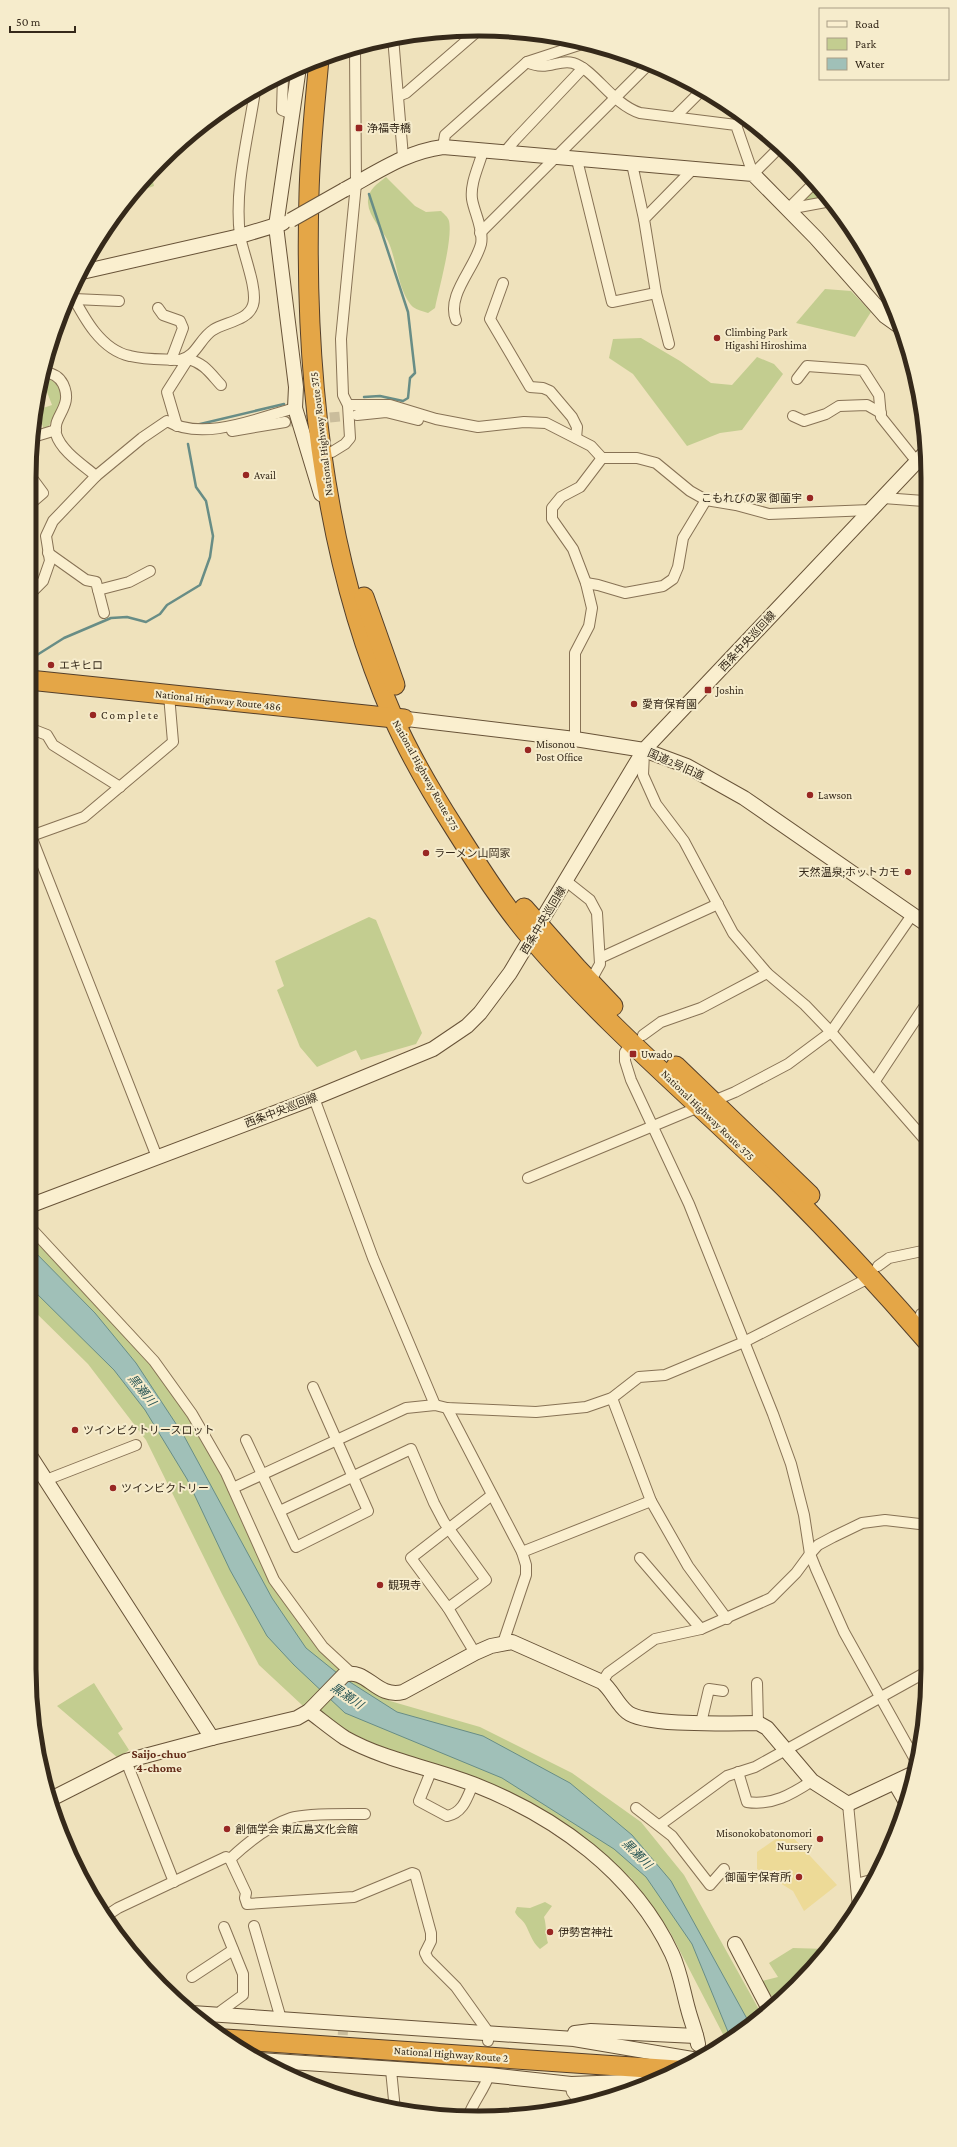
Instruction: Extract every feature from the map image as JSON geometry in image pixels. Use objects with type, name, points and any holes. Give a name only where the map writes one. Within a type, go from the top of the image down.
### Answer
[{"type":"highway","name":"National Highway Route 375","points":[[331,61],[321,186],[320,310],[332,452],[347,533],[357,575],[378,638],[401,718]]},
{"type":"highway","name":"National Highway Route 375","points":[[318,66],[309,192],[310,312],[322,464],[332,518],[363,640],[401,718],[535,932],[567,977],[638,1039],[706,1104],[783,1186],[921,1312]]},
{"type":"highway","name":"National Highway Route 486","points":[[36,681],[401,718]]},
{"type":"highway","name":"National Highway Route 375","points":[[535,932],[590,982],[638,1039]]},
{"type":"highway","name":"National Highway Route 375","points":[[874,1271],[921,1333]]},
{"type":"highway","name":"National Highway Route 2","points":[[239,2040],[665,2069]]},
{"type":"street","points":[[398,96],[406,93],[472,36]]},
{"type":"street","points":[[394,45],[403,157]]},
{"type":"street","points":[[443,147],[445,135],[527,62],[573,47]]},
{"type":"street","points":[[332,452],[345,444],[350,438],[348,405],[344,395],[341,339],[350,187],[355,54]]},
{"type":"street","points":[[527,62],[537,67],[572,63],[583,68],[615,98],[635,111],[736,125]]},
{"type":"street","points":[[504,153],[514,140],[583,68]]},
{"type":"street","points":[[480,233],[644,69]]},
{"type":"street","points":[[298,75],[276,226],[296,387],[295,408],[325,508],[332,518]]},
{"type":"street","points":[[283,82],[282,110],[292,114]]},
{"type":"street","points":[[675,117],[698,94]]},
{"type":"street","points":[[177,426],[167,392],[188,358],[212,330],[245,316],[253,305],[254,295],[240,236],[238,197],[254,97]]},
{"type":"street","points":[[736,125],[740,121]]},
{"type":"street","points":[[736,125],[753,174],[816,238],[885,316],[892,321]]},
{"type":"street","points":[[88,271],[240,236],[276,226],[291,220],[403,157],[423,150],[443,147],[577,160],[753,174],[776,151]]},
{"type":"street","points":[[456,320],[453,312],[457,296],[481,244],[472,198],[472,186],[483,151]]},
{"type":"street","points":[[577,160],[612,302],[656,293]]},
{"type":"street","points":[[632,164],[644,219],[656,293],[669,344]]},
{"type":"street","points":[[644,219],[693,169]]},
{"type":"street","points":[[788,209],[811,186]]},
{"type":"street","points":[[788,209],[824,202]]},
{"type":"street","points":[[503,283],[490,319],[530,387],[543,388],[550,391],[572,417],[577,427],[576,438]]},
{"type":"street","points":[[76,296],[119,301]]},
{"type":"street","points":[[74,300],[104,343],[117,352],[131,357],[171,360],[188,358],[203,365],[220,386]]},
{"type":"street","points":[[158,308],[163,315],[180,321],[183,328],[171,360]]},
{"type":"street","points":[[797,379],[807,366],[863,370],[879,395],[881,417],[920,458]]},
{"type":"street","points":[[49,373],[61,381],[68,394],[64,408],[55,427],[57,435],[66,450],[96,476]]},
{"type":"street","points":[[348,405],[390,405],[445,420],[478,427],[524,422],[546,423],[591,446],[602,458],[637,458],[656,464],[690,491],[706,500],[736,505],[769,514],[871,510]]},
{"type":"street","points":[[793,416],[804,421],[826,414],[839,406],[867,405],[881,414]]},
{"type":"street","points":[[36,588],[43,580],[50,560],[46,536],[53,520],[96,476],[142,438],[167,421],[177,426],[196,430],[222,427],[295,408]]},
{"type":"street","points":[[357,415],[386,412],[436,425],[445,420]]},
{"type":"street","points":[[222,427],[226,432],[285,422]]},
{"type":"street","points":[[38,436],[56,430]]},
{"type":"street","points":[[575,739],[575,653],[589,626],[592,608],[586,583],[573,549],[552,519],[552,508],[561,497],[580,487],[602,458]]},
{"type":"street","name":"西条中央巡回線","points":[[36,1203],[314,1098],[433,1049],[467,1026],[485,1008],[535,932],[644,750],[920,458]]},
{"type":"street","points":[[36,484],[43,493],[36,499]]},
{"type":"street","points":[[883,498],[921,501]]},
{"type":"street","points":[[586,583],[625,593],[664,586],[673,579],[678,567],[683,538],[706,500]]},
{"type":"street","points":[[48,552],[86,580],[96,582],[104,613]]},
{"type":"street","points":[[98,590],[129,582],[150,572]]},
{"type":"street","points":[[36,834],[84,817],[173,742],[169,695]]},
{"type":"street","name":"国道2号旧道","points":[[401,718],[575,739],[644,750],[687,766],[744,798],[921,921]]},
{"type":"street","points":[[36,731],[47,735],[53,745],[120,787]]},
{"type":"street","points":[[644,750],[643,775],[656,804],[684,840],[733,933],[767,973],[805,1005],[831,1032],[921,1135]]},
{"type":"street","points":[[36,849],[157,1157]]},
{"type":"street","points":[[566,881],[590,900],[594,906],[598,922],[600,958],[597,973],[590,982]]},
{"type":"street","points":[[600,958],[718,904]]},
{"type":"street","points":[[528,1178],[706,1104],[788,1064],[831,1032],[912,915]]},
{"type":"street","points":[[767,973],[701,1008],[661,1022],[638,1039],[625,1052],[625,1061],[631,1080],[689,1204],[792,1464],[804,1515],[810,1554],[844,1632],[912,1755]]},
{"type":"street","points":[[875,1081],[921,1012]]},
{"type":"street","points":[[314,1098],[373,1258],[435,1405]]},
{"type":"street","points":[[36,1234],[154,1361],[192,1414],[233,1488],[274,1580],[323,1647],[348,1674],[360,1675],[384,1692],[394,1694],[403,1692],[475,1653],[504,1643],[512,1642],[602,1682],[610,1689],[627,1712],[637,1718],[685,1724],[758,1723],[767,1728],[812,1781],[848,1804]]},
{"type":"street","points":[[233,1488],[406,1408],[435,1405],[447,1408],[536,1412],[586,1407],[612,1398],[639,1377],[665,1375],[744,1342],[863,1282],[889,1258],[921,1251]]},
{"type":"street","points":[[246,1440],[296,1547],[368,1511],[313,1387]]},
{"type":"street","points":[[612,1398],[651,1501],[688,1566],[727,1618]]},
{"type":"street","points":[[447,1408],[522,1552],[526,1565],[526,1575],[504,1643]]},
{"type":"street","points":[[136,1445],[39,1478],[212,1738]]},
{"type":"street","points":[[280,1511],[411,1449],[434,1503],[448,1527],[486,1580],[448,1608]]},
{"type":"street","points":[[475,1653],[448,1608],[411,1558],[448,1527],[492,1495]]},
{"type":"street","points":[[522,1552],[651,1501]]},
{"type":"street","points":[[602,1682],[608,1674],[655,1639],[701,1629],[772,1598],[796,1573],[818,1545],[862,1523],[885,1520],[921,1524]]},
{"type":"street","points":[[640,1558],[701,1629]]},
{"type":"street","points":[[55,1797],[126,1761],[212,1738],[297,1718],[309,1711],[348,1674]]},
{"type":"street","points":[[660,1825],[727,1776],[755,1767],[786,1751],[921,1675]]},
{"type":"street","points":[[757,1683],[758,1723]]},
{"type":"street","points":[[701,1723],[709,1689],[723,1691]]},
{"type":"street","points":[[309,1711],[332,1729],[357,1744],[394,1758],[432,1769],[497,1794],[568,1833],[615,1873],[649,1913],[673,1955],[697,2040],[591,2031],[575,2033],[574,2038]]},
{"type":"street","points":[[126,1761],[174,1882]]},
{"type":"street","points":[[432,1769],[419,1801],[447,1816],[454,1815],[463,1807],[473,1784]]},
{"type":"street","points":[[738,1772],[747,1802],[759,1804],[771,1802],[796,1792],[812,1781]]},
{"type":"street","points":[[848,1804],[907,1776]]},
{"type":"street","points":[[895,1782],[902,1796]]},
{"type":"street","points":[[848,1804],[857,1897]]},
{"type":"street","points":[[636,1808],[660,1825],[672,1836],[710,1885],[724,1869]]},
{"type":"street","points":[[110,1913],[118,1908],[226,1857],[230,1858],[245,1845],[270,1828],[293,1818],[365,1814]]},
{"type":"street","points":[[230,1858],[246,1893],[245,1898],[247,1904],[354,1897],[406,1874],[415,1874],[431,1933],[431,1941],[425,1953],[428,1959],[456,1987],[488,2037]]},
{"type":"street","points":[[856,1884],[866,1881]]},
{"type":"street","points":[[254,1926],[281,2019]]},
{"type":"street","points":[[221,2011],[243,1995],[243,1974],[224,1927]]},
{"type":"street","points":[[735,1944],[767,2004]]},
{"type":"street","points":[[192,1977],[233,1950]]},
{"type":"street","points":[[203,2015],[281,2019],[343,2027],[488,2037],[574,2038],[688,2058]]},
{"type":"street","points":[[275,2061],[341,2064],[391,2070],[486,2072],[604,2093]]},
{"type":"street","points":[[391,2070],[394,2102]]},
{"type":"street","points":[[471,2111],[476,2097],[486,2083],[486,2072]]},
{"type":"street","points":[[571,2088],[632,2083]]},
{"type":"street","points":[[571,2088],[578,2099]]},
{"type":"green space","points":[[386,177],[415,206],[426,212],[441,211],[449,221],[449,239],[435,308],[428,313],[413,307],[408,301],[401,285],[394,257],[388,241],[373,218],[369,208],[369,194],[376,185]]},
{"type":"green space","points":[[153,180],[154,186],[144,190]]},
{"type":"green space","points":[[813,189],[822,199],[800,204]]},
{"type":"green space","points":[[825,289],[851,291],[871,312],[855,337],[796,323]]},
{"type":"green space","points":[[641,338],[680,361],[711,383],[732,385],[757,357],[774,364],[783,374],[742,430],[720,433],[687,446],[633,374],[609,358],[613,339]]},
{"type":"green space","points":[[48,378],[56,384],[59,389],[61,401],[57,413],[47,429],[44,430],[40,419],[42,408],[52,405],[45,390]]},
{"type":"green space","points":[[369,917],[376,920],[422,1033],[416,1044],[361,1060],[356,1050],[317,1067],[300,1047],[277,990],[284,986],[275,961]]},
{"type":"green space","points":[[36,1242],[73,1272],[138,1344],[196,1421],[275,1586],[303,1629],[322,1649],[358,1682],[390,1701],[480,1727],[572,1773],[641,1822],[684,1875],[759,2010],[748,2020],[724,2036],[670,1932],[631,1878],[556,1819],[385,1749],[330,1723],[302,1705],[259,1665],[146,1440],[88,1364],[36,1313]]},
{"type":"green space","points":[[94,1683],[123,1729],[118,1733],[129,1750],[118,1758],[57,1706]]},
{"type":"green space","points":[[545,1902],[552,1906],[544,1917],[548,1943],[540,1949],[533,1940],[525,1924],[515,1912],[517,1907],[530,1908]]},
{"type":"green space","points":[[793,1948],[821,1949],[776,1996],[771,1996],[762,1981],[778,1977],[769,1963]]},
{"type":"sand","points":[[787,1831],[837,1885],[804,1911],[793,1891],[757,1869],[757,1852]]},
{"type":"water","name":"黒瀬川","points":[[36,1253],[95,1313],[136,1363],[184,1436],[272,1598],[306,1648],[342,1677],[397,1712],[483,1736],[570,1783],[632,1835],[671,1881],[748,2020],[729,2033],[692,1944],[646,1877],[614,1849],[502,1778],[345,1713],[294,1665],[267,1636],[230,1570],[187,1479],[145,1410],[114,1370],[36,1293]]},
{"type":"waterway","points":[[364,397],[380,396],[403,401],[408,398],[410,378],[415,373],[408,312],[369,194]]},
{"type":"waterway","points":[[196,425],[284,404]]},
{"type":"waterway","points":[[36,656],[64,638],[111,618],[127,617],[146,622],[160,614],[167,605],[200,585],[210,557],[213,536],[206,501],[196,487],[188,444]]},
{"type":"tunnel","points":[[285,422],[356,415]]},
{"type":"tunnel","points":[[342,2050],[343,2030]]},
{"type":"place","name":"浄福寺橋","points":[[359,128]]},
{"type":"place","name":"Climbing Park Higashi Hiroshima","points":[[717,338]]},
{"type":"place","name":"Avail","points":[[246,475]]},
{"type":"place","name":"こもれびの家 御薗宇","points":[[810,498]]},
{"type":"place","name":"エキヒロ","points":[[51,665]]},
{"type":"place","name":"Joshin","points":[[708,690]]},
{"type":"place","name":"愛育保育園","points":[[634,704]]},
{"type":"place","name":"C o m p l e t e","points":[[93,715]]},
{"type":"place","name":"Misonou Post Office","points":[[528,750]]},
{"type":"place","name":"Lawson","points":[[810,795]]},
{"type":"place","name":"ラーメン山岡家","points":[[426,853]]},
{"type":"place","name":"天然温泉;ホットカモ","points":[[908,872]]},
{"type":"place","name":"Uwado","points":[[633,1054]]},
{"type":"place","name":"ツインビクトリースロット","points":[[75,1430]]},
{"type":"place","name":"ツインビクトリー","points":[[113,1488]]},
{"type":"place","name":"観現寺","points":[[380,1585]]},
{"type":"place","name":"創価学会 東広島文化会館","points":[[227,1829]]},
{"type":"place","name":"Misonokobatonomori Nursery","points":[[820,1839]]},
{"type":"place","name":"御薗宇保育所","points":[[799,1877]]},
{"type":"place","name":"伊勢宮神社","points":[[550,1932]]},
{"type":"district","name":"Saijo-chuo 4-chome","points":[[159,1761]]}]
